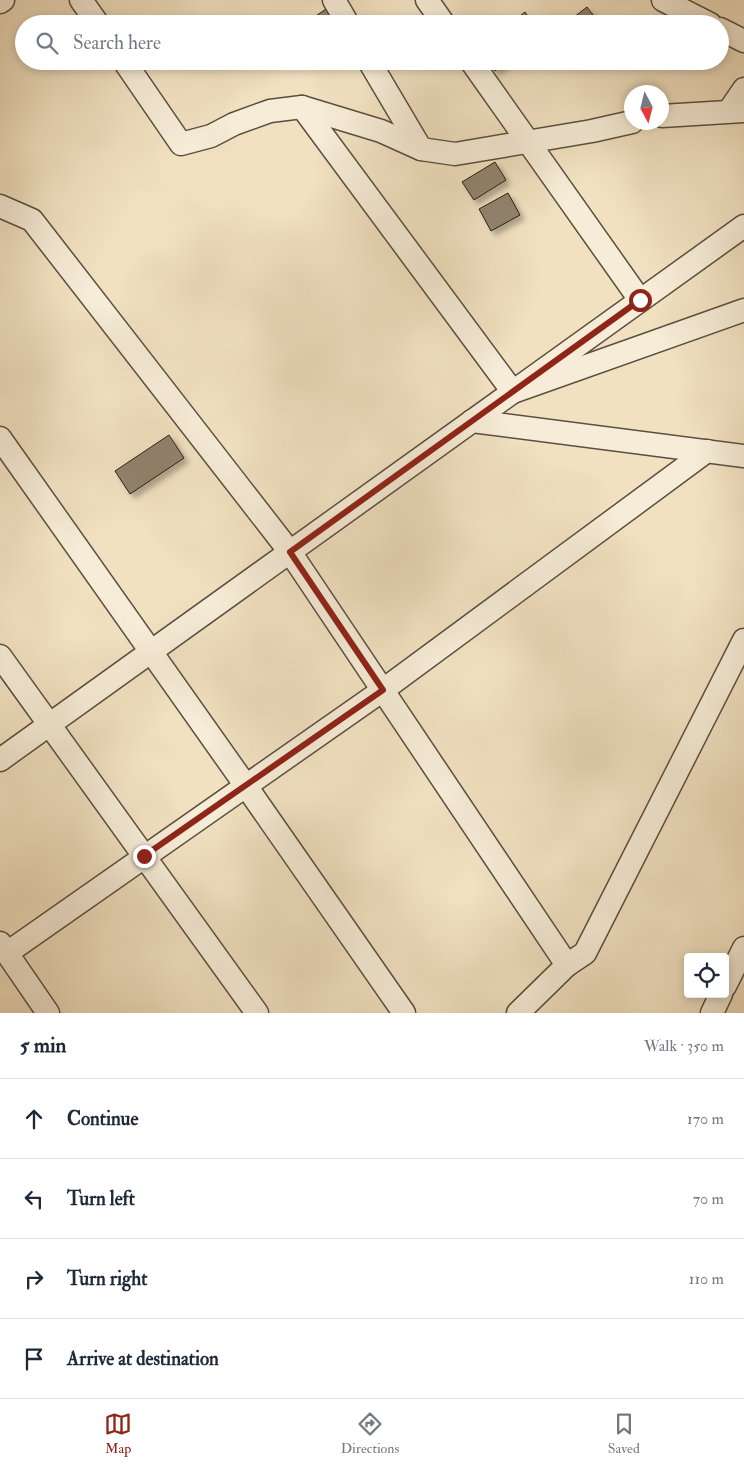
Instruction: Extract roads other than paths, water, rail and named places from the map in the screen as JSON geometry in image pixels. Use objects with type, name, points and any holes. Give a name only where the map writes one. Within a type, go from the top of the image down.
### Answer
[{"type":"street","points":[[81,0],[92,15]]},
{"type":"street","points":[[334,0],[343,15]]},
{"type":"street","points":[[427,0],[438,15]]},
{"type":"street","points":[[663,0],[692,15]]},
{"type":"street","points":[[729,34],[744,41]]},
{"type":"street","points":[[130,70],[180,144],[211,136],[234,124],[270,111],[302,107],[381,131],[421,149],[455,154],[624,124]]},
{"type":"street","points":[[374,70],[421,149]]},
{"type":"street","points":[[476,70],[640,300]]},
{"type":"street","points":[[669,116],[736,111],[744,89]]},
{"type":"street","points":[[302,107],[513,392]]},
{"type":"street","points":[[0,206],[32,220],[290,552],[567,965]]},
{"type":"street","points":[[0,760],[744,226]]},
{"type":"street","points":[[513,392],[744,310]]},
{"type":"street","points":[[472,421],[744,456]]},
{"type":"street","points":[[0,438],[404,1013]]},
{"type":"street","points":[[48,1013],[3,948],[144,856],[383,690],[707,451]]},
{"type":"street","points":[[518,1013],[567,965],[585,953],[744,640]]},
{"type":"street","points":[[0,656],[257,1013]]},
{"type":"street","points":[[712,1013],[730,987],[744,948]]}]
